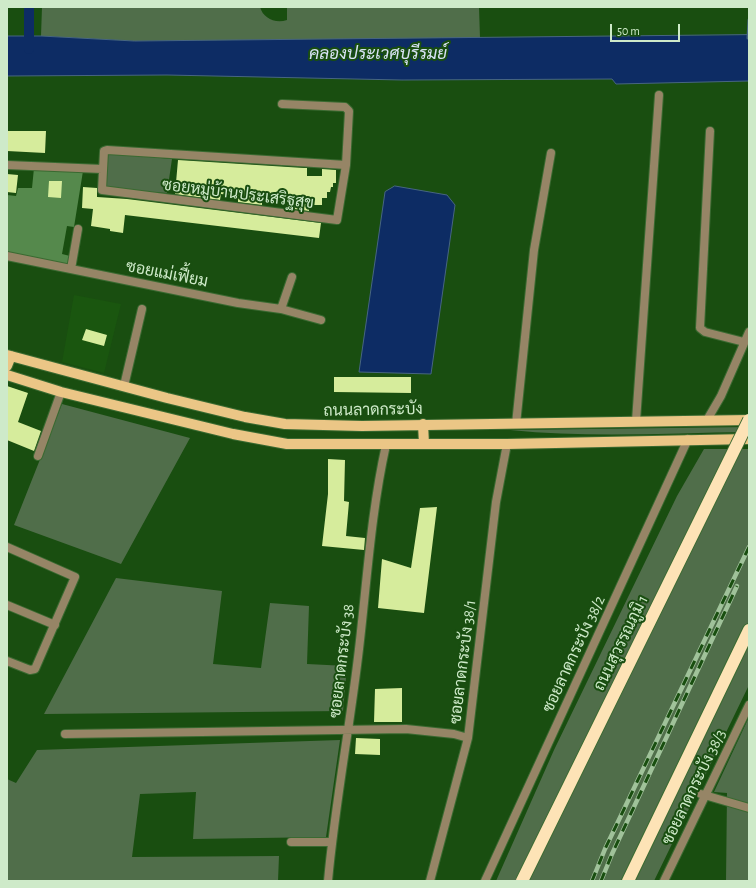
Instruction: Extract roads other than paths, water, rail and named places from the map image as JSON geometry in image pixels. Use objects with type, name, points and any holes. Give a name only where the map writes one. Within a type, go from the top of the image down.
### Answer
[{"type":"highway","name":"ถนนสุวรรณภูมิ 1","points":[[522,881],[749,420]]},
{"type":"highway","points":[[628,881],[749,630]]},
{"type":"main road","name":"ถนนลาดกระบัง","points":[[9,355],[230,413],[285,424],[329,426],[749,420]]},
{"type":"main road","points":[[7,366],[9,355]]},
{"type":"main road","points":[[7,375],[61,392],[259,440],[317,445],[386,445],[749,439]]},
{"type":"main road","points":[[423,424],[424,444]]},
{"type":"street","points":[[636,421],[659,95]]},
{"type":"street","name":"ซอยหมู่บ้านประเสริฐสุข","points":[[282,104],[347,108],[349,111],[346,165],[337,220],[104,192],[101,189],[104,151],[107,150],[346,165]]},
{"type":"street","points":[[710,131],[700,328],[705,332],[744,342]]},
{"type":"street","points":[[516,424],[534,250],[551,153]]},
{"type":"street","points":[[7,165],[102,170]]},
{"type":"street","points":[[71,269],[78,229]]},
{"type":"street","name":"ซอยแม่เฟี้ยม","points":[[7,256],[238,303],[280,309],[321,320]]},
{"type":"street","points":[[280,309],[292,277]]},
{"type":"street","points":[[124,386],[142,309]]},
{"type":"street","points":[[707,420],[721,396],[749,332]]},
{"type":"street","points":[[38,456],[61,392]]},
{"type":"street","name":"ซอยลาดกระบัง 38/2","points":[[485,881],[688,439]]},
{"type":"street","name":"ซอยลาดกระบัง 38/1","points":[[430,881],[468,738],[496,502],[507,444]]},
{"type":"street","name":"ซอยลาดกระบัง 38","points":[[328,881],[331,842],[348,729],[378,490],[386,445]]},
{"type":"street","points":[[7,548],[75,577],[56,625],[36,669],[30,670],[7,661]]},
{"type":"street","points":[[7,605],[56,625]]},
{"type":"street","name":"ซอยลาดกระบัง 38/3","points":[[664,881],[703,795],[749,705]]},
{"type":"street","points":[[64,734],[406,729],[447,733],[468,738]]},
{"type":"street","points":[[703,795],[749,808]]},
{"type":"street","points":[[291,842],[331,842]]},
{"type":"water","name":"คลองประเวศบุรีรมย์","points":[[749,35],[749,81],[616,84],[612,79],[402,80],[167,75],[7,76],[7,36],[41,36],[134,41]]},
{"type":"water","points":[[395,186],[447,195],[455,205],[431,374],[359,372],[385,192]]},
{"type":"waterway","points":[[29,7],[29,49]]},
{"type":"waterway","points":[[748,38],[749,20]]},
{"type":"railway","points":[[592,881],[605,849],[749,547]]},
{"type":"railway","points":[[601,881],[612,854],[737,586]]}]
